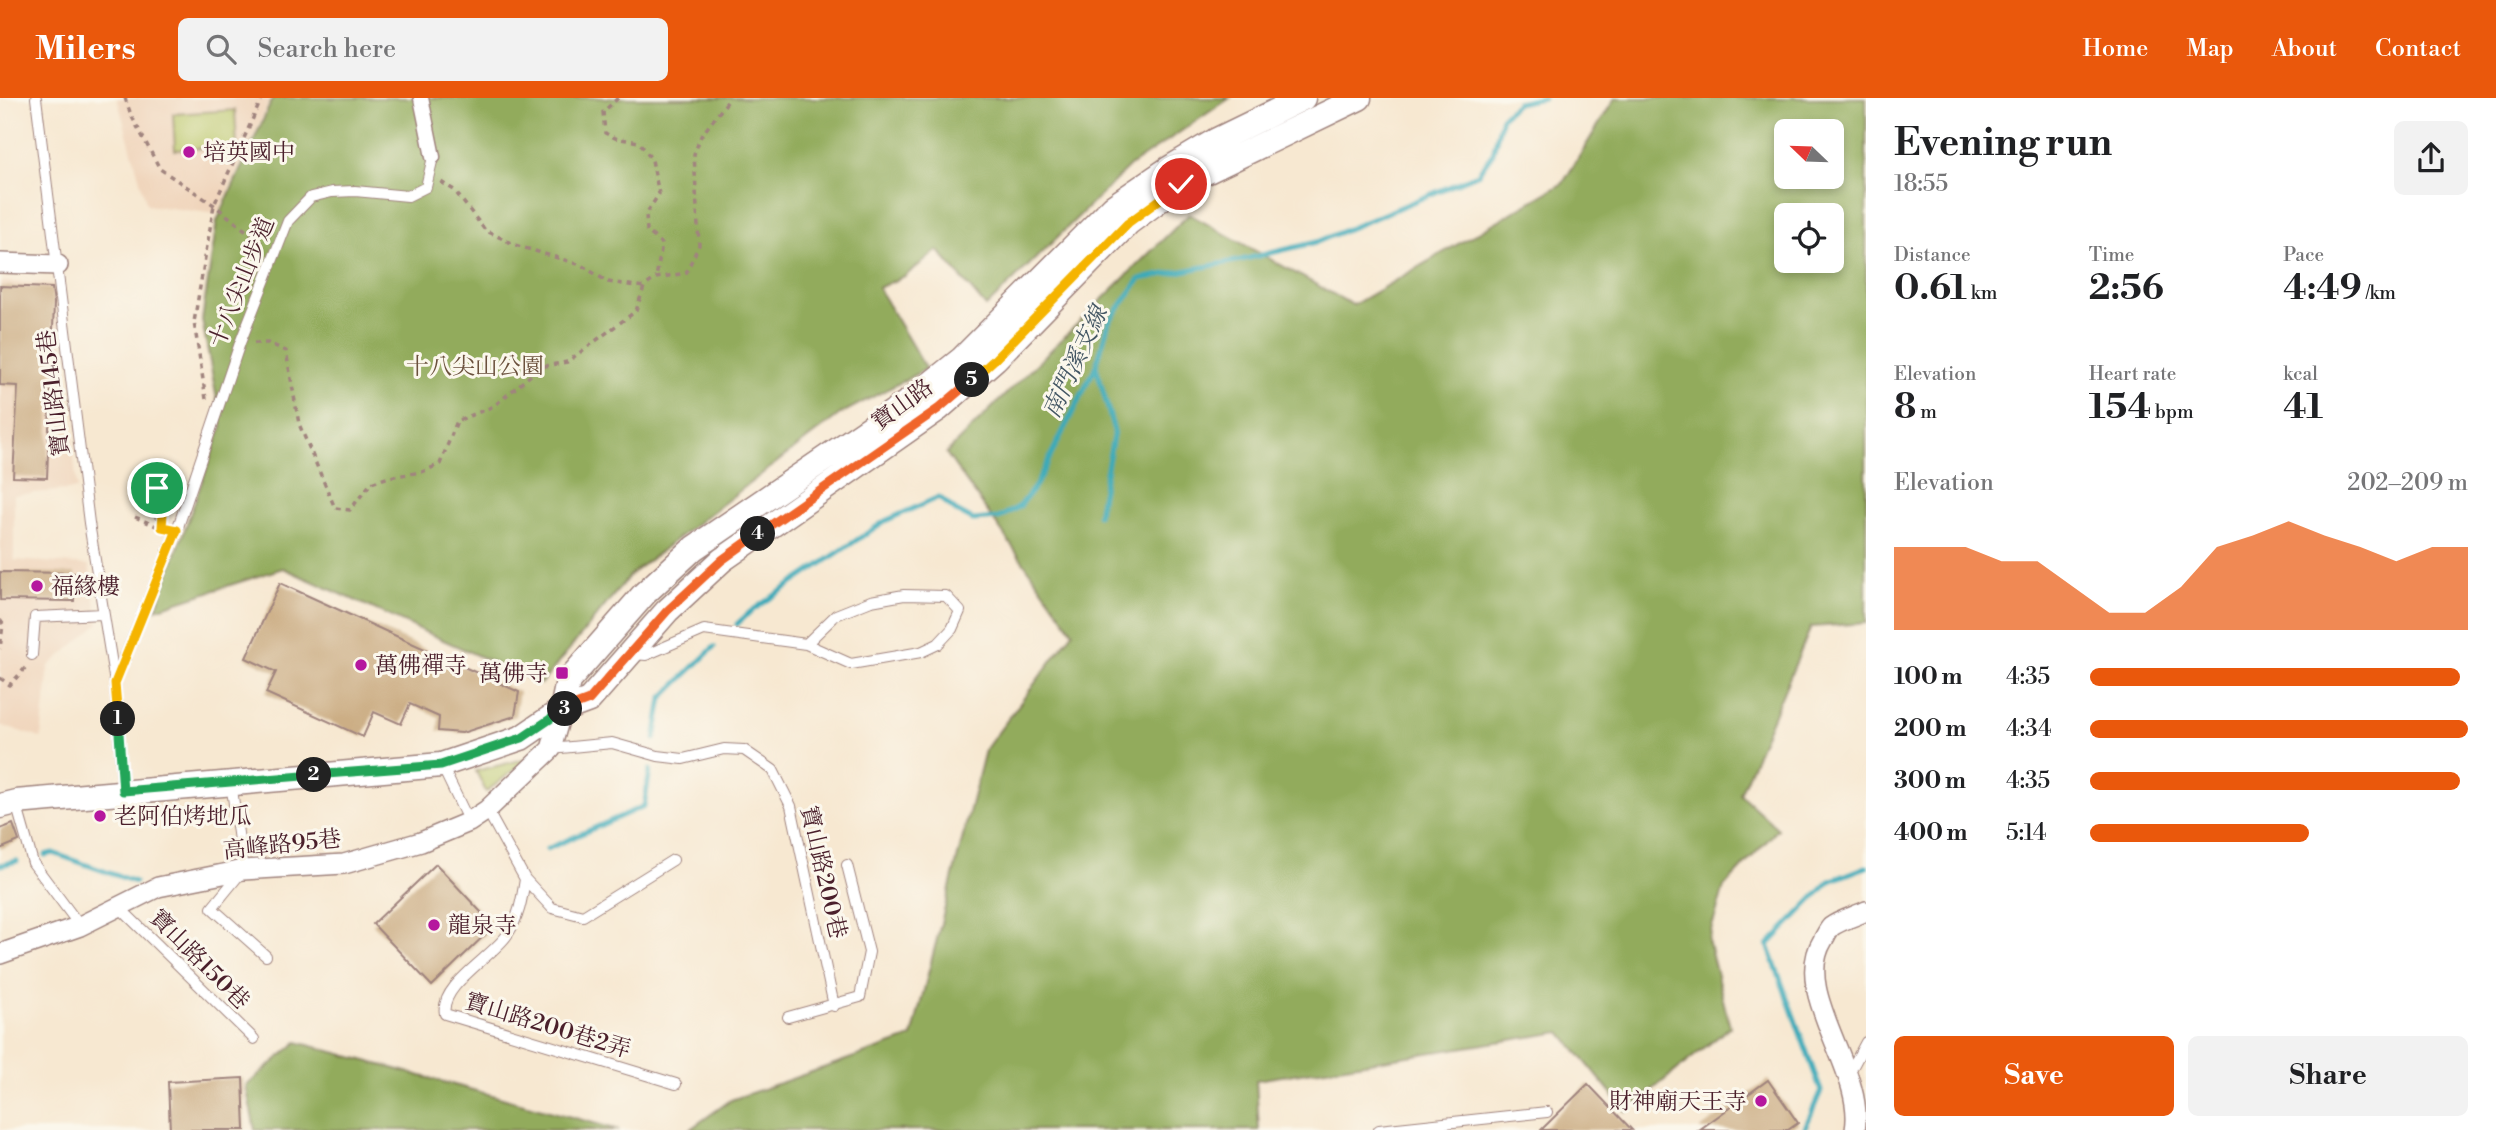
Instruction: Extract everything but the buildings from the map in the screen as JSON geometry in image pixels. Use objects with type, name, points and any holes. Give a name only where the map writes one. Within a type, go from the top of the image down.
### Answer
[{"type":"street","points":[[421,98],[433,157]]},
{"type":"street","name":"寶山路","points":[[562,710],[568,681],[645,593],[694,548],[908,402],[962,359],[1113,207],[1215,141],[1303,98]]},
{"type":"street","name":"寶山路","points":[[8,804],[123,791],[441,765],[522,738],[562,710],[589,700],[667,611],[722,560],[938,409],[995,359],[1128,223],[1181,184],[1359,98]]},
{"type":"street","points":[[0,263],[58,265]]},
{"type":"street","points":[[551,749],[562,710]]},
{"type":"street","name":"高峰路95巷","points":[[0,954],[80,926],[159,887],[243,870],[344,864],[421,842],[469,822],[487,810],[551,749]]},
{"type":"street","points":[[1855,1130],[1860,1118],[1858,1082],[1815,977],[1816,950],[1831,927],[1866,911]]},
{"type":"lane","name":"寶山路145巷","points":[[36,98],[71,389],[115,683],[123,791]]},
{"type":"lane","points":[[429,175],[433,157]]},
{"type":"lane","name":"十八尖山步道","points":[[210,429],[240,342],[288,221],[311,197],[332,192],[355,191],[408,196],[426,187],[429,175]]},
{"type":"lane","name":"寶山路145巷","points":[[115,683],[177,530],[210,429]]},
{"type":"lane","points":[[630,654],[646,654],[704,630],[806,644],[851,664],[921,652],[938,644],[953,629],[960,611],[946,596],[904,595],[871,601],[836,615],[806,644]]},
{"type":"lane","points":[[32,655],[35,617],[103,614]]},
{"type":"lane","name":"寶山路200巷","points":[[551,749],[611,743],[658,756],[682,759],[724,749],[744,750],[773,770],[791,806],[834,1006]]},
{"type":"lane","points":[[441,765],[469,822]]},
{"type":"lane","points":[[231,782],[243,870],[212,908],[266,956]]},
{"type":"lane","points":[[8,804],[33,863],[80,926]]},
{"type":"lane","points":[[487,810],[526,879],[552,908],[583,916],[673,860]]},
{"type":"lane","name":"寶山路200巷","points":[[789,1017],[860,997],[869,952],[847,866]]},
{"type":"lane","name":"寶山路200巷2弄","points":[[526,879],[520,909],[506,936],[449,992],[443,1006],[445,1014],[676,1084]]},
{"type":"lane","name":"寶山路150巷","points":[[120,907],[254,1039]]},
{"type":"lane","points":[[1852,1068],[1866,1042]]},
{"type":"lane","points":[[1378,1130],[1547,1112]]},
{"type":"path","points":[[125,98],[131,115],[160,169],[214,205],[274,253]]},
{"type":"path","points":[[210,429],[194,322],[214,205],[262,98]]},
{"type":"path","points":[[618,98],[603,112],[605,132],[615,138],[639,142],[652,160],[659,194],[646,214],[647,231],[662,244],[656,278]]},
{"type":"path","points":[[240,342],[268,343],[286,351],[299,424],[328,497],[335,508],[350,510],[371,483],[422,472],[440,464],[457,421],[494,406],[538,369],[567,362],[636,311],[644,287],[656,278],[686,273],[699,245],[694,154],[701,136],[730,98]]},
{"type":"path","points":[[429,175],[454,190],[485,230],[515,245],[581,265],[608,282],[644,287]]},
{"type":"path","points":[[135,517],[156,526],[157,488],[165,487],[162,527],[177,530]]},
{"type":"path","points":[[0,620],[3,624],[0,649]]},
{"type":"path","points":[[0,678],[10,685],[24,670],[32,655]]},
{"type":"shaded area","name":"培英國中","points":[[117,98],[271,98],[217,214],[147,205]]},
{"type":"shaded area","points":[[0,282],[57,284],[77,489],[14,495],[14,560],[89,565],[99,623],[49,666],[41,738],[0,725]]},
{"type":"green space","name":"十八尖山公園","points":[[273,98],[1230,98],[1130,166],[986,307],[938,250],[905,276],[878,288],[926,369],[840,414],[631,574],[541,684],[283,568],[156,609],[222,426],[202,320],[217,221]]},
{"type":"green space","points":[[1615,98],[1866,98],[1866,623],[1811,627],[1740,794],[1778,829],[1724,887],[1708,940],[1730,1027],[1626,1111],[1561,1032],[1256,1080],[1259,1130],[689,1130],[731,1100],[912,1037],[985,750],[1073,632],[946,453],[1189,214],[1353,305],[1563,183]]},
{"type":"green space","points":[[235,110],[237,146],[175,150],[173,114]]},
{"type":"green space","points":[[529,758],[486,792],[476,771]]},
{"type":"green space","points":[[297,1042],[619,1130],[255,1130],[246,1086]]},
{"type":"waterway","name":"南門溪支線","points":[[737,624],[750,612],[885,521],[939,497],[973,520],[999,518],[1020,506],[1036,485],[1096,366],[1109,322],[1140,279],[1317,242],[1477,175],[1493,153],[1502,117],[1517,103],[1543,98]]},
{"type":"waterway","points":[[1096,366],[1114,431],[1098,515]]},
{"type":"waterway","name":"南門溪支線","points":[[655,739],[662,698],[714,647]]},
{"type":"waterway","name":"南門溪支線","points":[[547,849],[644,806],[650,770]]},
{"type":"waterway","name":"南門溪支線","points":[[45,855],[53,853],[135,882]]},
{"type":"waterway","name":"南門溪支線","points":[[0,865],[17,861]]},
{"type":"waterway","points":[[1804,1130],[1821,1091],[1768,945],[1830,881],[1866,867]]},
{"type":"place","name":"培英國中","points":[[189,152]]},
{"type":"place","name":"福緣樓","points":[[37,586]]},
{"type":"place","name":"萬佛禪寺","points":[[361,665]]},
{"type":"place","name":"萬佛寺","points":[[562,673]]},
{"type":"place","name":"老阿伯烤地瓜","points":[[100,816]]},
{"type":"place","name":"龍泉寺","points":[[434,925]]},
{"type":"place","name":"財神廟天王寺","points":[[1761,1101]]},
{"type":"route","points":[[157,488],[165,487],[162,527],[177,530],[115,683],[123,791],[441,765],[522,738],[562,710],[589,700],[667,611],[722,560],[938,409],[995,359],[1128,223],[1181,184]]}]
